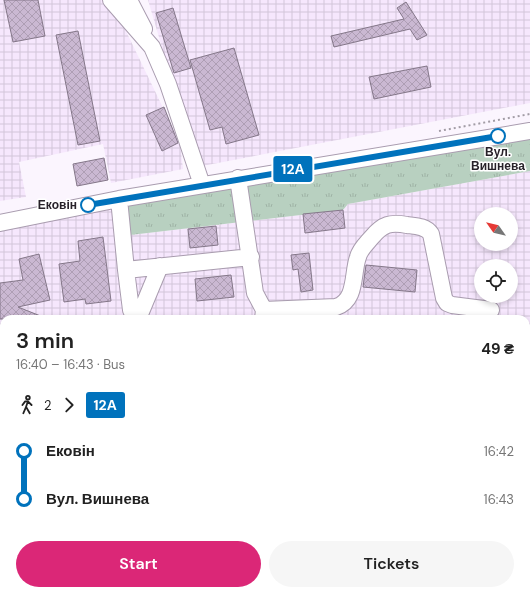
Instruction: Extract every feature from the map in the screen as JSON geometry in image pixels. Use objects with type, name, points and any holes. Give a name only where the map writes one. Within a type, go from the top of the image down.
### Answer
[{"type":"street","points":[[111,0],[152,47]]},
{"type":"street","points":[[129,0],[168,84],[202,185]]},
{"type":"street","points":[[0,223],[119,199],[238,178],[530,131]]},
{"type":"street","points":[[238,178],[251,257],[255,293],[264,314],[336,307],[344,304],[351,293],[360,252],[383,226],[394,223],[425,228],[432,234],[444,298],[447,303],[491,310]]},
{"type":"street","points":[[119,199],[131,310],[134,315]]},
{"type":"street","points":[[126,270],[251,257]]},
{"type":"street","points":[[139,315],[160,266]]},
{"type":"shaded area","points":[[0,0],[111,0],[180,143],[183,169],[111,183],[103,144],[19,162],[26,197],[0,201]]},
{"type":"shaded area","points":[[148,0],[530,0],[530,103],[202,166],[171,78]]},
{"type":"shaded area","points":[[530,171],[530,315],[0,315],[0,223],[119,199],[123,236],[343,210],[348,204]]},
{"type":"green space","points":[[530,138],[530,171],[348,204],[343,210],[122,236],[119,199]]},
{"type":"building","points":[[4,0],[38,0],[45,36],[13,42]]},
{"type":"building","points":[[406,2],[427,35],[417,40],[410,29],[334,47],[331,36],[404,19],[397,8]]},
{"type":"building","points":[[173,8],[191,68],[174,73],[156,13]]},
{"type":"building","points":[[78,31],[100,141],[78,145],[56,35]]},
{"type":"building","points":[[234,48],[259,135],[226,144],[222,127],[210,130],[190,60]]},
{"type":"building","points":[[427,66],[431,87],[374,99],[369,77]]},
{"type":"building","points":[[164,107],[178,143],[162,151],[146,115]]},
{"type":"building","points":[[104,158],[108,180],[77,186],[73,164]]},
{"type":"building","points":[[343,210],[345,228],[305,233],[303,214]]},
{"type":"building","points":[[216,226],[218,245],[190,248],[188,229]]},
{"type":"building","points":[[103,237],[111,301],[86,304],[85,299],[64,302],[59,264],[80,261],[78,241]]},
{"type":"building","points":[[309,253],[313,290],[301,292],[298,269],[293,270],[291,255]]},
{"type":"building","points":[[39,254],[50,300],[18,307],[38,315],[0,315],[0,283],[23,280],[19,259]]},
{"type":"building","points":[[366,265],[417,270],[415,292],[363,287]]},
{"type":"building","points":[[231,275],[234,297],[197,301],[195,279]]},
{"type":"bus line","name":"12А","points":[[88,205],[238,178],[498,136]]},
{"type":"place","name":"Вул. Вишнева","points":[[498,136]]},
{"type":"place","name":"Ековін","points":[[88,205]]}]
